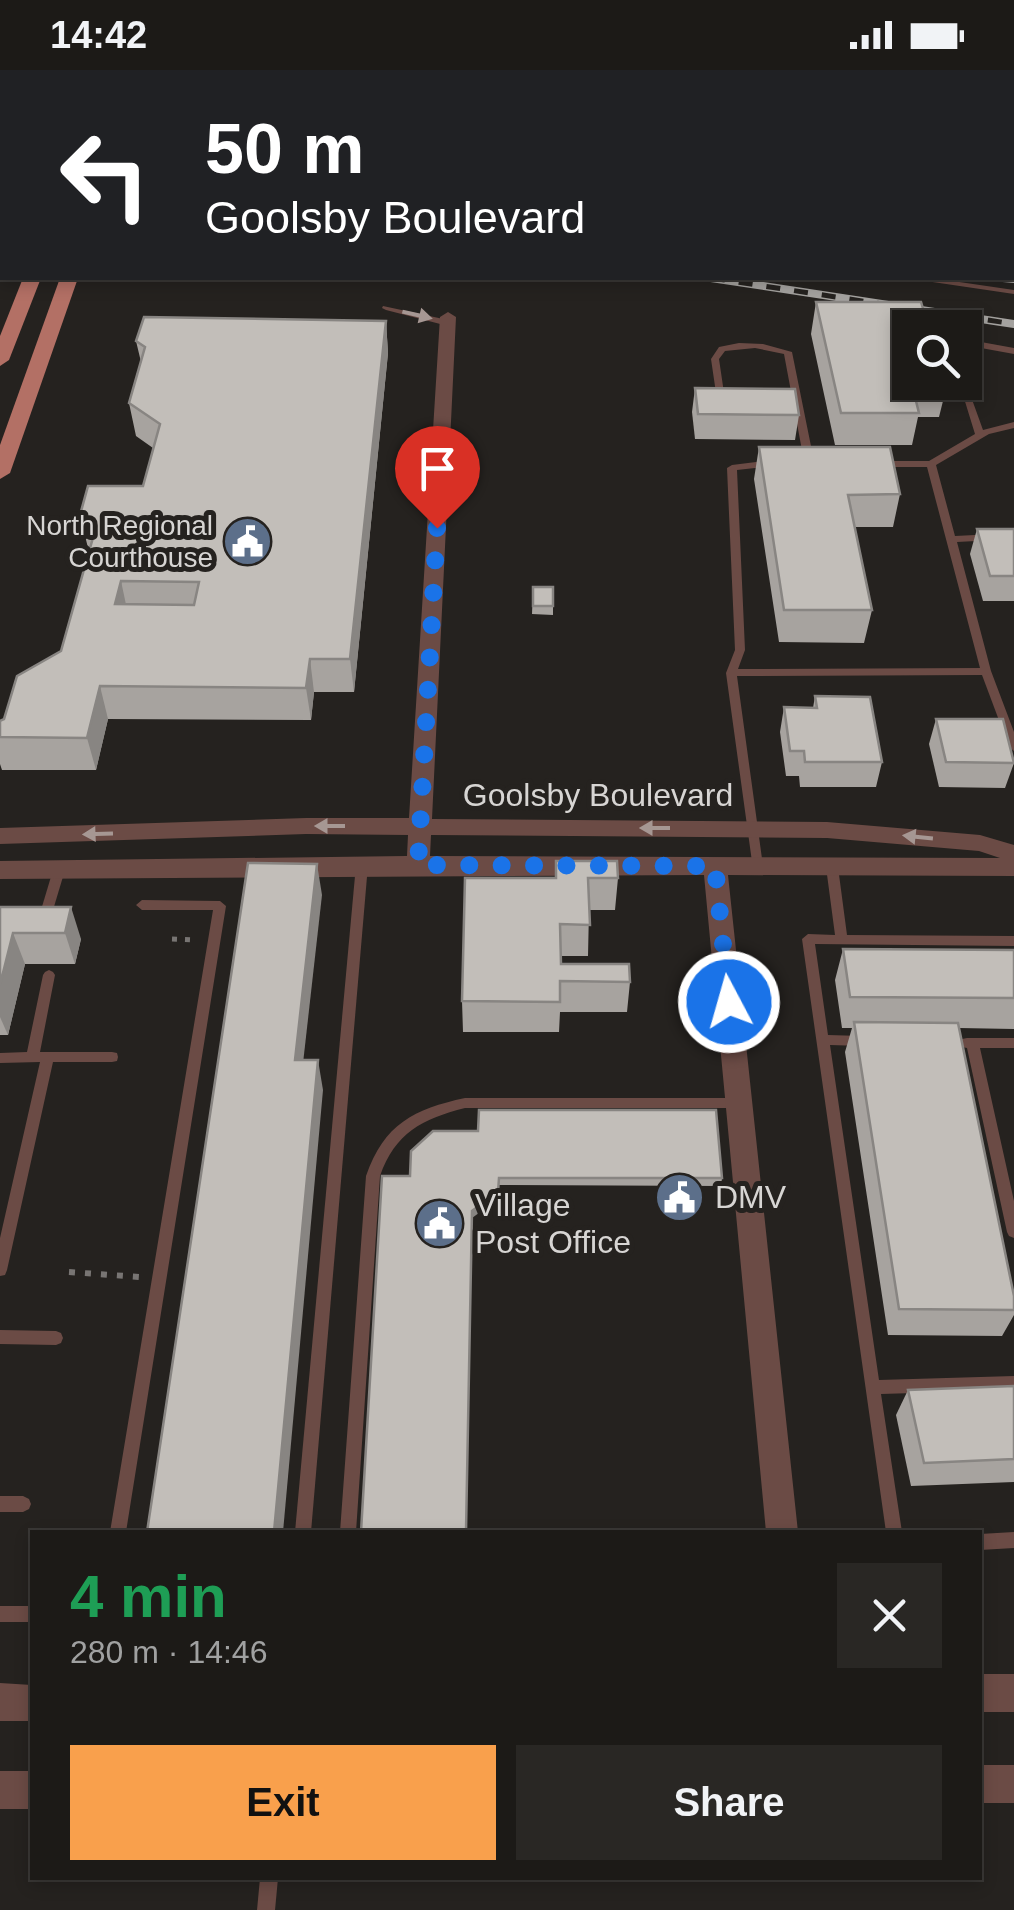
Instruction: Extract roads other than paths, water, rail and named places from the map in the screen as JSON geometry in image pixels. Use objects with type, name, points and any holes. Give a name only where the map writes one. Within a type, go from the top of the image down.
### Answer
[{"type":"main road","points":[[0,360],[31,280]]},
{"type":"main road","points":[[41,280],[54,290],[56,313]]},
{"type":"main road","points":[[0,473],[69,280]]},
{"type":"street","points":[[418,865],[448,320]]},
{"type":"street","name":"Goolsby Boulevard","points":[[0,836],[306,826],[753,828],[902,835],[980,844],[1014,854]]},
{"type":"street","points":[[0,870],[418,865],[1014,867]]},
{"type":"street","points":[[715,866],[782,1530]]},
{"type":"street","points":[[982,1693],[1014,1693]]},
{"type":"street","points":[[0,1702],[30,1702]]},
{"type":"street","points":[[982,1784],[1014,1784]]},
{"type":"street","points":[[0,1790],[30,1790]]},
{"type":"lane","points":[[933,280],[1014,292]]},
{"type":"lane","points":[[386,308],[448,320]]},
{"type":"lane","points":[[740,405],[727,401],[720,393],[715,359],[722,349],[741,344],[788,352],[810,464]]},
{"type":"lane","points":[[982,345],[1014,352]]},
{"type":"lane","points":[[969,400],[980,435]]},
{"type":"lane","points":[[786,408],[800,412]]},
{"type":"lane","points":[[862,464],[931,464],[980,435],[1014,424]]},
{"type":"lane","points":[[757,866],[731,673],[740,650],[732,468],[754,463],[827,464]]},
{"type":"lane","points":[[931,464],[986,670],[1014,747]]},
{"type":"lane","points":[[951,538],[1014,536]]},
{"type":"lane","points":[[731,673],[986,670]]},
{"type":"lane","points":[[303,1530],[362,866]]},
{"type":"lane","points":[[832,867],[842,939]]},
{"type":"lane","points":[[28,925],[42,925],[59,870]]},
{"type":"lane","points":[[118,1530],[220,906],[142,905]]},
{"type":"lane","points":[[894,1530],[808,939],[1014,941]]},
{"type":"lane","points":[[0,1270],[40,1057],[49,975]]},
{"type":"lane","points":[[822,1040],[878,1041]]},
{"type":"lane","points":[[953,1042],[1014,1043]]},
{"type":"lane","points":[[972,1042],[1014,1232]]},
{"type":"lane","points":[[0,1058],[112,1057]]},
{"type":"lane","points":[[348,1530],[374,1176],[378,1157],[390,1137],[428,1113],[465,1103],[740,1103]]},
{"type":"lane","points":[[0,1337],[56,1338]]},
{"type":"lane","points":[[872,1387],[1014,1383]]},
{"type":"lane","points":[[0,1504],[23,1504]]},
{"type":"lane","points":[[982,1542],[1014,1540]]},
{"type":"lane","points":[[0,1614],[30,1614]]},
{"type":"lane","points":[[266,1910],[269,1880]]},
{"type":"railway","points":[[724,280],[1014,324]]},
{"type":"place","name":"North Regional Courthouse","points":[[248,541]]},
{"type":"place","name":"DMV","points":[[680,1197]]},
{"type":"place","name":"Village Post Office","points":[[440,1223]]}]
